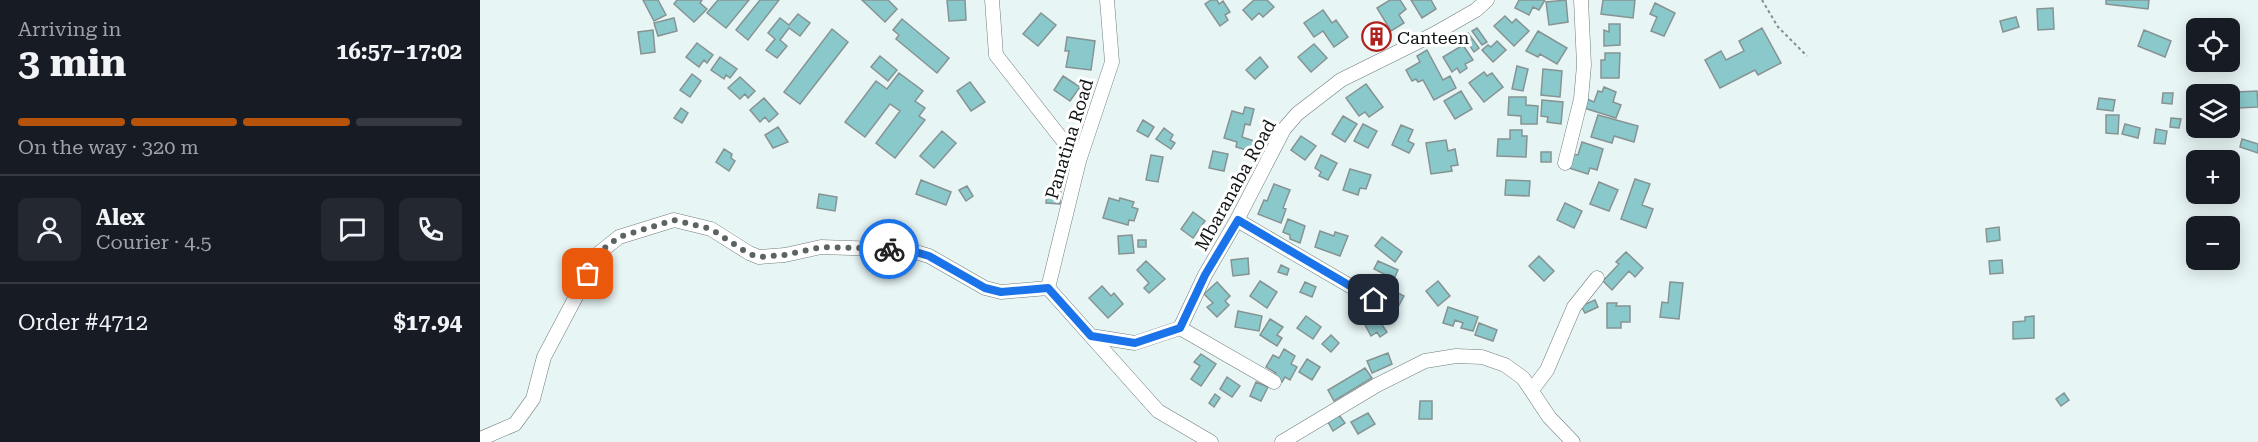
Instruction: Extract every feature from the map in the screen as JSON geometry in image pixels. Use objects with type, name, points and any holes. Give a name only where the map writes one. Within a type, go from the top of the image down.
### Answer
[{"type":"street","points":[[992,0],[996,55],[1078,161]]},
{"type":"street","name":"Panatina Road","points":[[1048,288],[1078,161],[1112,62],[1107,0]]},
{"type":"street","name":"Mbaranaba Road","points":[[1180,328],[1205,275],[1238,220],[1284,129],[1297,114],[1341,80],[1434,34],[1476,10],[1487,0]]},
{"type":"street","points":[[1565,163],[1582,88],[1584,65],[1581,0]]},
{"type":"street","points":[[480,440],[514,424],[533,399],[544,357],[598,253],[619,237],[674,220],[711,229],[749,254],[759,257],[784,255],[822,247],[909,250],[929,256],[985,288],[1001,292],[1048,288],[1158,411],[1211,442]]},
{"type":"street","points":[[1238,220],[1374,300]]},
{"type":"street","points":[[1532,390],[1547,370],[1574,308],[1597,278]]},
{"type":"street","points":[[1091,336],[1135,343],[1180,328],[1274,382]]},
{"type":"street","points":[[1282,442],[1377,385],[1425,361],[1456,356],[1482,357],[1505,365],[1523,378],[1549,417],[1573,442]]},
{"type":"path","points":[[1762,0],[1778,27],[1807,56]]},
{"type":"building","points":[[643,0],[658,0],[666,15],[654,21]]},
{"type":"building","points":[[677,0],[702,0],[700,3],[707,9],[694,22],[674,4]]},
{"type":"building","points":[[718,0],[749,0],[726,28],[707,13]]},
{"type":"building","points":[[760,0],[779,0],[748,40],[736,30]]},
{"type":"building","points":[[862,0],[888,0],[897,9],[885,22]]},
{"type":"building","points":[[947,0],[965,0],[966,20],[949,21]]},
{"type":"building","points":[[1211,0],[1217,0],[1219,4],[1223,1],[1230,12],[1225,15],[1228,20],[1220,26],[1205,4]]},
{"type":"building","points":[[1254,0],[1267,0],[1274,7],[1263,17],[1259,13],[1252,20],[1243,10]]},
{"type":"building","points":[[1390,0],[1400,0],[1406,9],[1399,15],[1404,23],[1391,31],[1377,8]]},
{"type":"building","points":[[1411,0],[1431,0],[1436,9],[1422,18]]},
{"type":"building","points":[[1519,0],[1545,0],[1539,10],[1533,7],[1529,15],[1515,8]]},
{"type":"building","points":[[1566,0],[1568,22],[1549,25],[1546,2]]},
{"type":"building","points":[[1603,0],[1635,0],[1633,18],[1601,14]]},
{"type":"building","points":[[2106,0],[2149,0],[2148,9],[2106,4]]},
{"type":"building","points":[[1655,3],[1675,13],[1664,36],[1651,31],[1657,17],[1650,14]]},
{"type":"building","points":[[2053,8],[2054,29],[2038,30],[2037,9]]},
{"type":"building","points":[[1323,10],[1332,23],[1336,20],[1348,37],[1334,47],[1323,31],[1314,37],[1304,23]]},
{"type":"building","points":[[1041,13],[1056,25],[1038,46],[1023,34]]},
{"type":"building","points":[[798,14],[810,23],[800,36],[789,28],[780,40],[787,46],[777,58],[766,50],[775,39],[768,33],[780,18],[789,25]]},
{"type":"building","points":[[1505,16],[1512,23],[1516,19],[1529,31],[1514,46],[1494,26]]},
{"type":"building","points":[[2016,17],[2019,27],[2003,32],[2000,21]]},
{"type":"building","points":[[674,18],[677,31],[658,36],[654,23]]},
{"type":"building","points":[[902,19],[949,58],[937,73],[896,39],[899,35],[893,30]]},
{"type":"building","points":[[1609,24],[1620,24],[1620,45],[1604,46],[1604,30],[1609,32]]},
{"type":"building","name":"Canteen","points":[[1376,27],[1383,44],[1376,45],[1368,30]]},
{"type":"building","points":[[1477,28],[1487,42],[1482,45],[1472,31]]},
{"type":"building","points":[[1762,28],[1781,63],[1758,75],[1755,70],[1720,88],[1705,60],[1721,51],[1726,60],[1744,51],[1739,41]]},
{"type":"building","points":[[832,29],[848,42],[800,104],[784,92]]},
{"type":"building","points":[[653,30],[655,52],[641,54],[638,32]]},
{"type":"building","points":[[2144,30],[2171,41],[2165,57],[2138,46]]},
{"type":"building","points":[[1538,31],[1567,48],[1557,64],[1540,54],[1538,57],[1526,51]]},
{"type":"building","points":[[1468,33],[1479,48],[1474,52],[1463,36]]},
{"type":"building","points":[[1067,37],[1095,41],[1091,70],[1066,67],[1069,51],[1065,51]]},
{"type":"building","points":[[1497,41],[1506,50],[1493,62],[1482,50],[1488,45],[1491,47]]},
{"type":"building","points":[[697,43],[713,55],[707,63],[704,60],[699,67],[686,57]]},
{"type":"building","points":[[1314,44],[1327,58],[1311,72],[1298,57]]},
{"type":"building","points":[[1463,45],[1473,60],[1465,64],[1467,68],[1460,73],[1457,68],[1452,72],[1443,57]]},
{"type":"building","points":[[1427,50],[1443,80],[1450,76],[1456,88],[1434,100],[1423,80],[1412,81],[1406,70],[1420,62],[1417,56]]},
{"type":"building","points":[[1605,53],[1620,53],[1619,78],[1601,78],[1601,60],[1605,60]]},
{"type":"building","points":[[880,56],[897,70],[888,81],[871,67]]},
{"type":"building","points":[[720,57],[737,69],[730,78],[726,75],[724,79],[711,70]]},
{"type":"building","points":[[1260,57],[1268,67],[1255,79],[1246,70]]},
{"type":"building","points":[[1517,66],[1528,69],[1523,91],[1512,89]]},
{"type":"building","points":[[1543,69],[1562,71],[1560,97],[1541,95]]},
{"type":"building","points":[[1484,72],[1487,76],[1492,73],[1503,87],[1484,102],[1469,83]]},
{"type":"building","points":[[899,73],[923,91],[915,101],[925,108],[919,116],[925,120],[895,158],[876,143],[900,111],[890,104],[865,137],[845,122],[876,81],[887,89]]},
{"type":"building","points":[[692,74],[701,81],[690,97],[680,90]]},
{"type":"building","points":[[1063,76],[1080,87],[1070,101],[1054,90]]},
{"type":"building","points":[[740,77],[755,91],[748,98],[745,94],[740,99],[728,88]]},
{"type":"building","points":[[970,82],[985,102],[971,111],[957,91]]},
{"type":"building","points":[[1366,84],[1383,107],[1369,117],[1365,112],[1359,116],[1346,98]]},
{"type":"building","points":[[1604,87],[1616,92],[1613,102],[1621,105],[1616,118],[1584,108],[1587,99],[1594,102],[1598,91],[1602,92]]},
{"type":"building","points":[[1461,91],[1472,109],[1455,119],[1444,101]]},
{"type":"building","points":[[2257,91],[2258,107],[2240,108],[2240,92]]},
{"type":"building","points":[[2163,93],[2173,93],[2172,104],[2162,103]]},
{"type":"building","points":[[1509,97],[1526,97],[1526,105],[1538,106],[1537,124],[1521,124],[1521,116],[1508,115]]},
{"type":"building","points":[[764,98],[778,114],[769,122],[765,117],[760,122],[750,110]]},
{"type":"building","points":[[2099,98],[2115,100],[2113,111],[2097,109]]},
{"type":"building","points":[[1542,100],[1563,102],[1561,124],[1547,122],[1548,117],[1541,116]]},
{"type":"building","points":[[1245,107],[1254,109],[1250,125],[1245,124],[1242,137],[1260,143],[1257,153],[1236,147],[1237,142],[1224,138],[1232,111],[1243,114]]},
{"type":"building","points":[[681,108],[688,113],[682,123],[674,118]]},
{"type":"building","points":[[1598,115],[1638,126],[1634,142],[1614,136],[1612,143],[1591,137]]},
{"type":"building","points":[[2106,115],[2119,115],[2118,134],[2106,133]]},
{"type":"building","points":[[1343,116],[1357,124],[1345,142],[1332,134]]},
{"type":"building","points":[[2171,118],[2181,119],[2179,128],[2170,127]]},
{"type":"building","points":[[1143,120],[1154,127],[1148,137],[1137,131]]},
{"type":"building","points":[[1363,124],[1377,131],[1368,148],[1354,141]]},
{"type":"building","points":[[2125,124],[2140,128],[2138,138],[2122,134]]},
{"type":"building","points":[[1401,125],[1413,130],[1408,141],[1414,144],[1409,153],[1392,145]]},
{"type":"building","points":[[778,127],[788,142],[773,148],[765,135]]},
{"type":"building","points":[[1164,128],[1173,135],[1170,140],[1175,143],[1171,149],[1156,139]]},
{"type":"building","points":[[2156,129],[2167,131],[2165,144],[2154,143]]},
{"type":"building","points":[[1510,130],[1522,130],[1522,136],[1527,136],[1526,157],[1497,156],[1498,139],[1510,139]]},
{"type":"building","points":[[942,131],[956,143],[934,168],[920,156]]},
{"type":"building","points":[[1301,136],[1316,146],[1305,160],[1291,150]]},
{"type":"building","points":[[2242,139],[2258,144],[2258,153],[2240,147]]},
{"type":"building","points":[[1446,140],[1448,151],[1455,149],[1458,165],[1451,166],[1452,171],[1431,174],[1426,143]]},
{"type":"building","points":[[1582,142],[1603,149],[1597,170],[1590,168],[1588,174],[1569,168],[1573,154],[1578,155]]},
{"type":"building","points":[[724,149],[732,154],[731,158],[735,161],[729,171],[716,162]]},
{"type":"building","points":[[1213,151],[1228,154],[1224,171],[1209,168]]},
{"type":"building","points":[[1541,152],[1551,152],[1551,162],[1541,162]]},
{"type":"building","points":[[1151,155],[1163,157],[1158,182],[1146,180]]},
{"type":"building","points":[[1321,155],[1337,163],[1328,180],[1319,176],[1321,172],[1315,168]]},
{"type":"building","points":[[1350,169],[1371,175],[1366,189],[1360,188],[1358,195],[1343,190]]},
{"type":"building","points":[[1635,179],[1650,184],[1642,205],[1653,209],[1646,228],[1621,219]]},
{"type":"building","points":[[921,180],[951,192],[946,205],[916,194]]},
{"type":"building","points":[[1506,180],[1530,181],[1529,196],[1505,195]]},
{"type":"building","points":[[1599,182],[1618,190],[1609,211],[1590,204]]},
{"type":"building","points":[[1274,184],[1290,190],[1283,208],[1286,209],[1281,223],[1258,214],[1264,200],[1267,201]]},
{"type":"building","points":[[967,186],[973,196],[966,201],[959,190]]},
{"type":"building","points":[[1054,187],[1061,187],[1060,204],[1046,203],[1047,192],[1053,192]]},
{"type":"building","points":[[819,194],[837,197],[835,211],[817,208]]},
{"type":"building","points":[[1109,198],[1134,202],[1132,207],[1138,209],[1134,221],[1129,220],[1128,225],[1103,218]]},
{"type":"building","points":[[1565,203],[1582,211],[1574,228],[1557,220]]},
{"type":"building","points":[[1193,212],[1205,221],[1193,238],[1181,229]]},
{"type":"building","points":[[1288,219],[1305,226],[1300,243],[1290,239],[1290,235],[1283,232]]},
{"type":"building","points":[[1999,227],[2000,240],[1987,242],[1986,229]]},
{"type":"building","points":[[1320,231],[1334,236],[1335,232],[1348,236],[1340,256],[1315,247]]},
{"type":"building","points":[[1132,235],[1134,253],[1119,254],[1118,236]]},
{"type":"building","points":[[1382,237],[1402,252],[1395,262],[1375,246]]},
{"type":"building","points":[[1138,240],[1146,240],[1146,247],[1138,247]]},
{"type":"building","points":[[1626,252],[1643,268],[1635,277],[1629,271],[1612,290],[1603,281],[1619,264],[1616,262]]},
{"type":"building","points":[[1539,256],[1554,271],[1544,281],[1529,266]]},
{"type":"building","points":[[1248,258],[1249,274],[1233,276],[1231,260]]},
{"type":"building","points":[[2002,260],[2003,273],[1990,274],[1989,261]]},
{"type":"building","points":[[1146,261],[1165,279],[1149,293],[1144,288],[1149,283],[1137,270]]},
{"type":"building","points":[[1378,261],[1398,270],[1394,279],[1374,269]]},
{"type":"building","points":[[1281,265],[1289,269],[1287,275],[1278,272]]},
{"type":"building","points":[[1378,276],[1390,281],[1385,294],[1373,289]]},
{"type":"building","points":[[1260,281],[1277,292],[1267,308],[1250,296]]},
{"type":"building","points":[[1438,281],[1450,296],[1438,306],[1426,291]]},
{"type":"building","points":[[1217,282],[1230,296],[1225,301],[1229,305],[1217,317],[1207,307],[1213,303],[1204,294]]},
{"type":"building","points":[[1305,282],[1316,287],[1312,297],[1300,292]]},
{"type":"building","points":[[1670,282],[1683,283],[1679,319],[1660,317],[1662,302],[1668,303]]},
{"type":"building","points":[[1102,286],[1111,296],[1114,293],[1123,304],[1108,318],[1089,298]]},
{"type":"building","points":[[1396,292],[1404,296],[1398,307],[1390,302]]},
{"type":"building","points":[[1595,300],[1598,307],[1585,313],[1581,306]]},
{"type":"building","points":[[1607,303],[1617,303],[1616,306],[1630,306],[1630,322],[1621,322],[1621,328],[1607,328]]},
{"type":"building","points":[[1448,307],[1478,317],[1473,331],[1461,328],[1463,323],[1455,320],[1453,326],[1443,323]]},
{"type":"building","points":[[1238,311],[1262,316],[1259,331],[1235,327]]},
{"type":"building","points":[[1306,316],[1321,327],[1313,339],[1297,328]]},
{"type":"building","points":[[1376,316],[1387,332],[1380,337],[1377,332],[1371,336],[1364,323]]},
{"type":"building","points":[[2034,316],[2034,338],[2013,339],[2013,322],[2025,321],[2025,317]]},
{"type":"building","points":[[1270,319],[1283,327],[1277,335],[1282,338],[1277,346],[1260,335]]},
{"type":"building","points":[[1479,323],[1497,330],[1493,341],[1475,335]]},
{"type":"building","points":[[1331,335],[1339,343],[1331,352],[1322,344]]},
{"type":"building","points":[[1284,349],[1295,356],[1291,364],[1297,367],[1290,380],[1285,377],[1282,382],[1273,377],[1276,373],[1266,367],[1273,355],[1279,358]]},
{"type":"building","points":[[1388,353],[1392,364],[1372,373],[1367,361]]},
{"type":"building","points":[[1201,354],[1216,364],[1201,386],[1191,379],[1200,366],[1194,362]]},
{"type":"building","points":[[1307,359],[1320,367],[1312,380],[1299,372]]},
{"type":"building","points":[[1365,368],[1372,378],[1334,401],[1328,390]]},
{"type":"building","points":[[1227,377],[1240,386],[1232,397],[1220,389]]},
{"type":"building","points":[[1256,382],[1268,387],[1261,401],[1250,396]]},
{"type":"building","points":[[2064,393],[2069,400],[2061,406],[2056,399]]},
{"type":"building","points":[[1215,394],[1220,398],[1214,407],[1209,403]]},
{"type":"building","points":[[1420,401],[1432,401],[1432,419],[1419,419]]},
{"type":"building","points":[[1368,413],[1375,424],[1358,434],[1351,422]]},
{"type":"building","points":[[1339,415],[1345,423],[1333,431],[1328,422]]},
{"type":"way so far","points":[[588,274],[598,253],[619,237],[674,220],[711,229],[749,254],[759,257],[784,255],[822,247],[889,249]]},
{"type":"place","name":"Canteen","points":[[1376,37]]},
{"type":"route","points":[[889,249],[909,250],[929,256],[985,288],[1001,292],[1048,288],[1091,336],[1135,343],[1180,328],[1205,275],[1238,220],[1374,300]]}]
